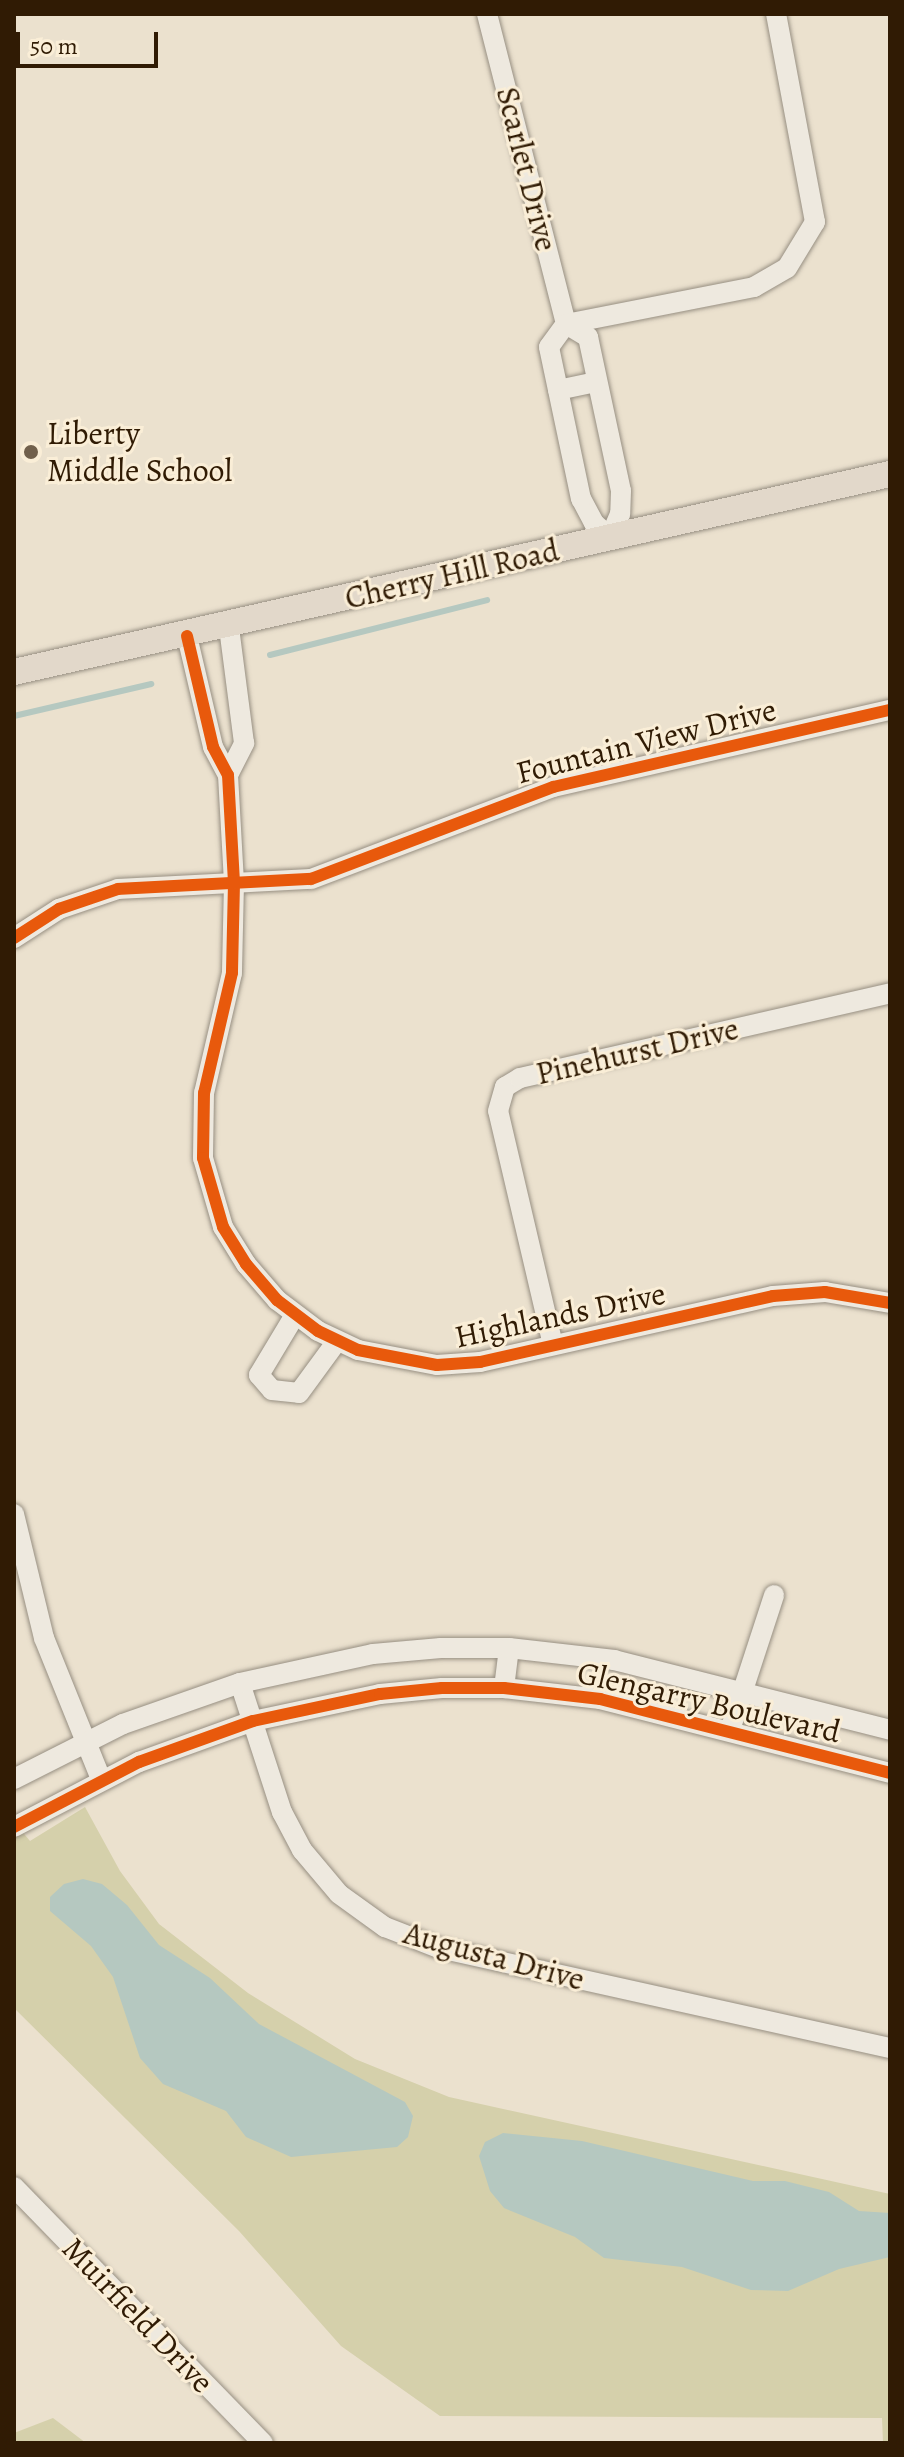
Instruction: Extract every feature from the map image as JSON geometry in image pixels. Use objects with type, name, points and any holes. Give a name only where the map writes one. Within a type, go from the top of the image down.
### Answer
[{"type":"main road","name":"Cherry Hill Road","points":[[14,672],[229,627],[890,474]]},
{"type":"street","name":"Scarlet Drive","points":[[487,14],[566,324],[588,337],[621,491],[610,537]]},
{"type":"street","points":[[610,537],[594,523],[581,499],[549,347],[566,324],[754,287],[787,268],[815,222],[776,14]]},
{"type":"street","points":[[558,390],[597,382]]},
{"type":"street","name":"Highlands Drive","points":[[228,775],[244,743],[229,627]]},
{"type":"street","name":"Highlands Drive","points":[[187,636],[213,747],[228,775],[234,883],[232,973],[204,1093],[203,1158],[213,1200],[234,1246],[262,1284],[295,1315],[337,1341],[386,1359],[437,1365],[480,1362],[795,1293],[847,1293],[890,1303]]},
{"type":"street","name":"Fountain View Drive","points":[[14,938],[59,909],[118,889],[290,882],[331,874],[553,787],[890,710]]},
{"type":"street","name":"Pinehurst Drive","points":[[553,1345],[498,1111],[505,1087],[520,1078],[890,993]]},
{"type":"street","points":[[295,1315],[259,1375],[272,1390],[299,1393],[337,1341]]},
{"type":"street","points":[[14,1514],[44,1638],[101,1779]]},
{"type":"street","points":[[730,1730],[774,1595]]},
{"type":"street","points":[[504,1688],[509,1648]]},
{"type":"street","name":"Glengarry Boulevard","points":[[14,1779],[84,1742],[240,1683],[373,1654],[509,1648],[614,1660],[890,1730]]},
{"type":"street","name":"Augusta Drive","points":[[240,1683],[282,1812],[302,1850],[339,1894],[385,1927],[439,1948],[890,2048]]},
{"type":"street","name":"Glengarry Boulevard","points":[[14,1827],[101,1779],[253,1721],[380,1694],[504,1688],[600,1699],[890,1773]]},
{"type":"street","name":"Muirfield Drive","points":[[14,2187],[263,2443]]},
{"type":"shaded area","points":[[85,1807],[120,1871],[159,1924],[248,1993],[355,2059],[449,2097],[890,2194],[890,2443],[883,2443],[882,2418],[440,2416],[341,2346],[239,2231],[14,2008],[14,1822],[30,1841]]},
{"type":"shaded area","points":[[83,1879],[102,1884],[127,1905],[159,1945],[210,1978],[259,2024],[405,2102],[413,2116],[408,2137],[397,2147],[291,2157],[246,2137],[226,2111],[163,2084],[140,2058],[113,1977],[91,1946],[50,1911],[50,1897],[64,1884]]},
{"type":"shaded area","points":[[503,2133],[582,2141],[753,2181],[785,2181],[829,2192],[859,2211],[890,2213],[890,2257],[839,2269],[788,2291],[751,2290],[682,2267],[604,2258],[575,2237],[504,2208],[490,2191],[479,2156],[485,2142]]},
{"type":"shaded area","points":[[53,2418],[86,2443],[14,2443],[14,2433]]},
{"type":"waterway","points":[[270,655],[487,600]]},
{"type":"waterway","points":[[14,716],[151,684]]},
{"type":"cycle path","points":[[187,636],[213,747],[228,775],[234,883],[232,973],[204,1093],[203,1158],[223,1227],[246,1264],[277,1300],[318,1331],[358,1350],[437,1365],[480,1362],[773,1296],[825,1292],[890,1303]]},
{"type":"cycle path","points":[[14,938],[59,909],[118,889],[311,879],[553,787],[890,710]]},
{"type":"cycle path","points":[[14,1827],[139,1762],[253,1721],[380,1694],[442,1688],[504,1688],[600,1699],[890,1773]]},
{"type":"place","name":"Liberty Middle School","points":[[31,452]]}]
